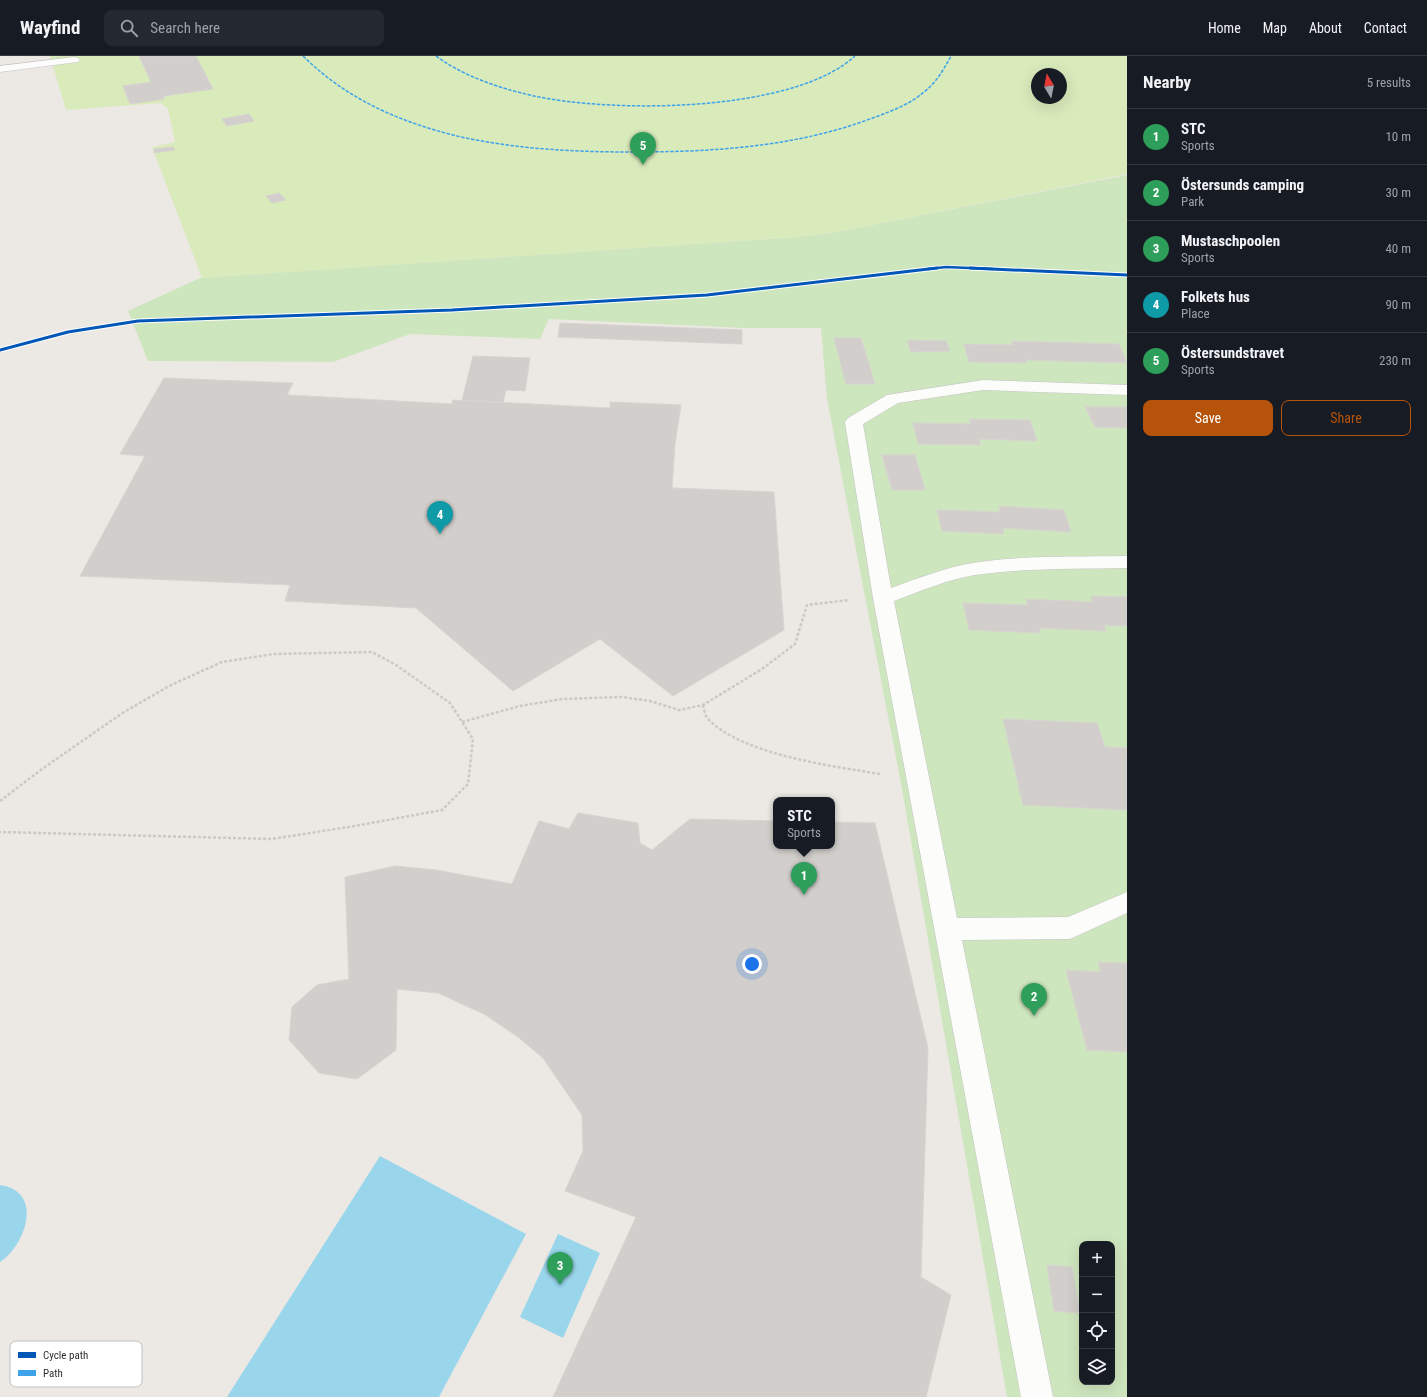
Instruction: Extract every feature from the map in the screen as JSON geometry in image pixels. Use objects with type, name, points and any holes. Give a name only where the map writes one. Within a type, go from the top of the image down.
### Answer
[{"type":"lane","points":[[0,69],[74,60]]},
{"type":"lane","points":[[1037,1397],[883,598],[854,422],[893,399],[983,385],[1127,390]]},
{"type":"lane","points":[[883,598],[924,583],[973,569],[1032,564],[1127,562]]},
{"type":"lane","points":[[947,929],[1070,928],[1127,902]]},
{"type":"path","points":[[462,722],[520,706],[562,699],[622,697],[650,701],[679,710],[703,705],[762,669],[795,644],[808,605],[847,600],[883,598]]},
{"type":"path","points":[[0,801],[42,769],[124,712],[169,686],[222,662],[274,654],[372,652],[396,665],[450,703],[473,739],[468,784],[442,810],[349,827],[271,839],[0,832]]},
{"type":"path","points":[[703,705],[707,718],[730,736],[758,747],[806,761],[849,770],[918,779]]},
{"type":"green space","points":[[50,56],[1127,56],[1127,174],[831,233],[797,237],[202,278],[152,147],[175,142],[168,109],[161,103],[66,110]]},
{"type":"green space","points":[[1127,175],[1127,1397],[1007,1397],[902,789],[827,399],[821,328],[744,328],[549,319],[540,339],[410,334],[333,362],[148,361],[128,311],[200,278],[797,237],[831,233]]},
{"type":"water","points":[[380,1156],[526,1234],[439,1397],[227,1397]]},
{"type":"water","points":[[0,1185],[14,1189],[22,1197],[26,1208],[26,1219],[23,1232],[17,1244],[0,1262]]},
{"type":"water","points":[[558,1234],[600,1253],[563,1338],[520,1317]]},
{"type":"building","points":[[139,56],[196,56],[213,89],[164,96],[164,99],[130,104],[123,86],[151,82]]},
{"type":"building","points":[[249,114],[254,121],[227,126],[222,119]]},
{"type":"building","points":[[173,147],[175,150],[154,153],[154,149]]},
{"type":"building","points":[[279,193],[286,200],[272,203],[266,196]]},
{"type":"building","points":[[560,323],[742,330],[742,344],[558,337]]},
{"type":"building","points":[[834,338],[861,338],[875,384],[846,384]]},
{"type":"building","points":[[907,340],[946,341],[950,351],[911,352]]},
{"type":"building","points":[[1011,341],[1119,344],[1127,363],[1025,360],[1027,363],[969,362],[964,344],[1013,345]]},
{"type":"building","points":[[473,356],[530,358],[525,391],[506,390],[503,402],[462,400]]},
{"type":"building","points":[[164,378],[293,383],[287,395],[452,404],[453,400],[610,408],[610,402],[681,405],[675,444],[672,488],[774,492],[784,630],[673,696],[600,639],[513,691],[416,608],[285,601],[290,585],[80,576],[145,456],[120,454]]},
{"type":"building","points":[[1085,407],[1127,407],[1127,428],[1095,427]]},
{"type":"building","points":[[969,419],[1030,420],[1037,441],[979,439],[981,445],[918,444],[913,423],[971,424]]},
{"type":"building","points":[[882,455],[915,455],[925,490],[892,490]]},
{"type":"building","points":[[999,506],[1064,510],[1071,532],[1003,528],[1004,534],[942,531],[937,510],[1000,512]]},
{"type":"building","points":[[1091,596],[1127,597],[1127,626],[1104,625],[1106,631],[1039,628],[1041,633],[969,630],[963,603],[1028,605],[1026,599],[1093,602]]},
{"type":"building","points":[[1003,719],[1097,723],[1105,747],[1127,748],[1127,810],[1023,805]]},
{"type":"building","points":[[578,813],[638,823],[640,843],[652,850],[690,819],[773,821],[773,849],[835,849],[835,822],[875,823],[928,1048],[921,1277],[951,1295],[926,1397],[553,1397],[636,1217],[565,1191],[583,1151],[582,1115],[543,1058],[518,1037],[484,1014],[438,993],[397,989],[396,1050],[357,1079],[319,1073],[289,1040],[292,1007],[317,985],[349,979],[345,877],[395,866],[436,870],[512,884],[539,821],[569,829]]},
{"type":"building","points":[[1098,962],[1127,963],[1127,1052],[1087,1050],[1066,970],[1101,972]]},
{"type":"building","points":[[1047,1265],[1072,1267],[1079,1313],[1054,1311]]},
{"type":"marked path","points":[[303,56],[332,82],[363,102],[379,110],[414,123],[480,141],[504,145],[552,150],[600,152],[657,152],[723,149],[789,141],[821,134],[883,114],[908,103],[929,88],[944,69],[951,56]]},
{"type":"marked path","points":[[436,56],[459,71],[507,89],[567,101],[629,106],[691,104],[752,97],[811,82],[831,74],[848,63],[855,56]]},
{"type":"cycle path","points":[[0,350],[68,332],[138,321],[452,310],[707,295],[946,267],[1127,275]]},
{"type":"place","name":"Östersundstravet","points":[[643,165]]},
{"type":"place","name":"Folkets hus","points":[[440,534]]},
{"type":"place","name":"STC","points":[[804,895]]},
{"type":"place","name":"Östersunds camping","points":[[1034,1016]]},
{"type":"place","name":"Mustaschpoolen","points":[[560,1285]]}]
